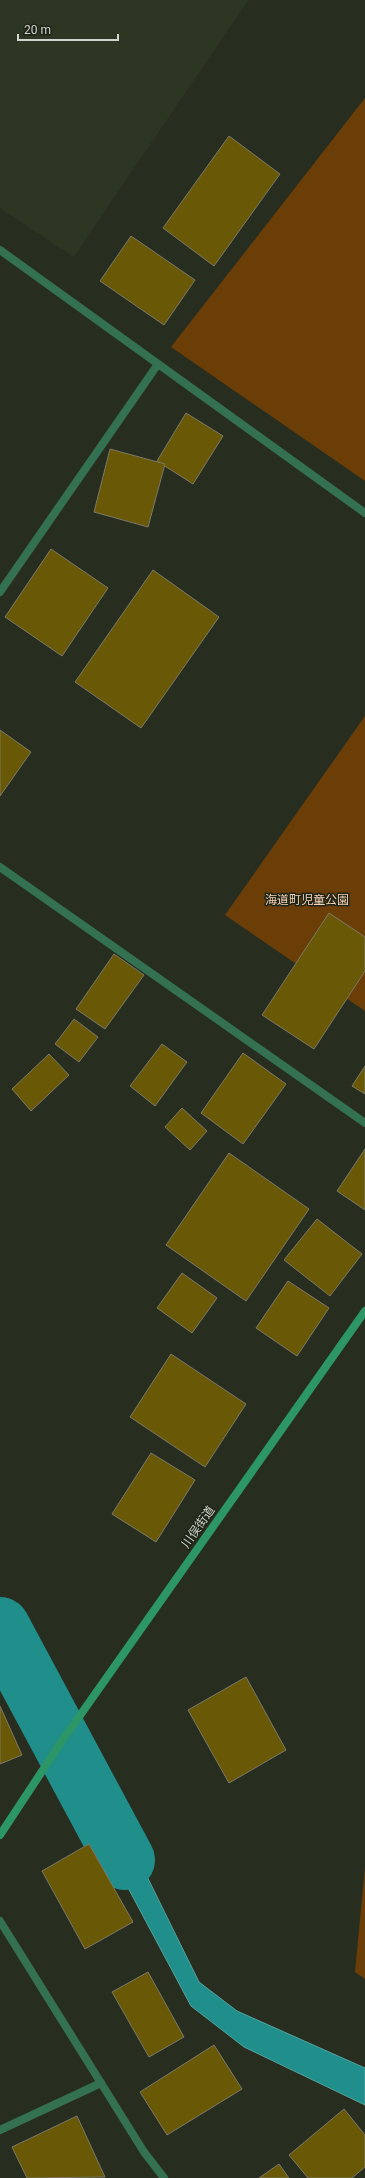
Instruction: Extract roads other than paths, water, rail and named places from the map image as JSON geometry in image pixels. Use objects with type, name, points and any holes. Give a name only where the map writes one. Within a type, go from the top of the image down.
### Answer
[{"type":"main road","name":"川俣街道","points":[[0,1834],[78,1719],[365,1312]]},
{"type":"street","points":[[0,250],[365,513]]},
{"type":"street","points":[[0,592],[158,364]]},
{"type":"street","points":[[0,867],[365,1123]]},
{"type":"street","points":[[0,1921],[144,2152],[164,2178]]},
{"type":"street","points":[[0,2130],[101,2083]]},
{"type":"water","points":[[0,1605],[42,1681],[20,1711],[0,1672]]},
{"type":"water","points":[[97,1775],[199,1982],[237,2011],[365,2068],[365,2105],[244,2047],[191,2006],[78,1794]]},
{"type":"waterway","points":[[0,1627],[125,1860]]},
{"type":"park label","name":"海道町児童公園","points":[[307,900]]}]
